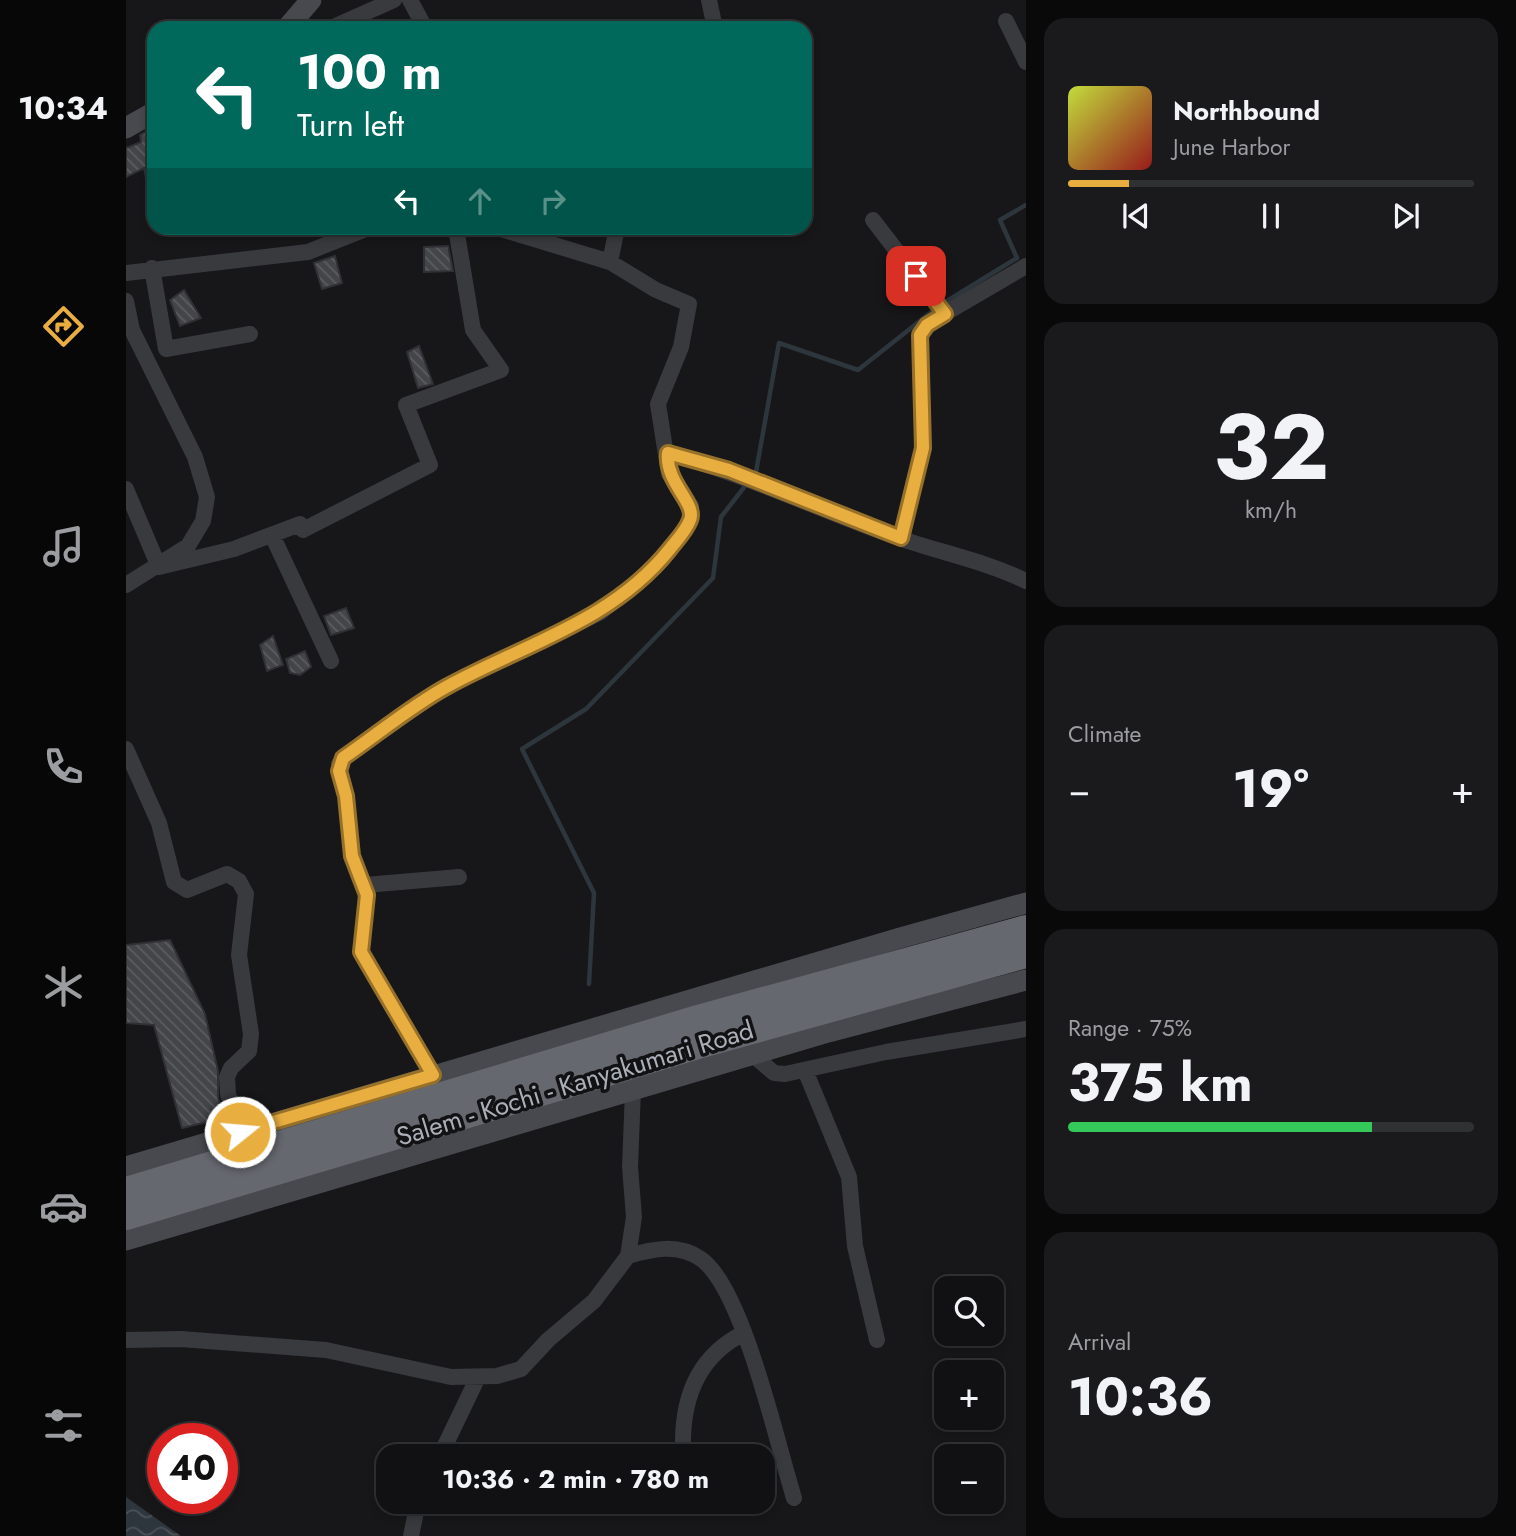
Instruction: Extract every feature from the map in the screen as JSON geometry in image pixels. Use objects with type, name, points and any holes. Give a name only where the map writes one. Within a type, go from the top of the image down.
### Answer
[{"type":"highway","name":"Salem - Kochi - Kanyakumari Road","points":[[126,1191],[698,1019],[1026,929]]},
{"type":"highway","name":"Salem - Kochi - Kanyakumari Road","points":[[126,1216],[705,1043],[1026,954]]},
{"type":"street","points":[[293,21],[311,0]]},
{"type":"street","points":[[347,21],[394,0]]},
{"type":"street","points":[[410,0],[421,21]]},
{"type":"street","points":[[709,0],[714,21]]},
{"type":"street","points":[[1006,21],[1026,62]]},
{"type":"street","points":[[126,128],[147,117]]},
{"type":"street","points":[[873,220],[945,314]]},
{"type":"street","points":[[126,273],[308,252],[350,235]]},
{"type":"street","points":[[159,567],[234,549],[300,524],[303,530],[430,465],[405,405],[501,370],[473,330],[457,235]]},
{"type":"street","points":[[433,1075],[365,961],[360,942],[366,907],[365,885],[352,856],[346,796],[339,771],[343,758],[446,687],[514,652],[573,627],[635,585],[658,564],[690,521],[691,506],[669,474],[668,453],[658,404],[681,347],[690,304],[656,290],[610,262],[521,235]]},
{"type":"street","points":[[610,262],[616,235]]},
{"type":"street","points":[[901,538],[923,448],[920,335],[927,325],[1026,266]]},
{"type":"street","points":[[152,268],[166,349],[250,334]]},
{"type":"street","points":[[126,301],[132,330],[195,457],[207,497],[207,510],[198,533],[179,554],[126,585]]},
{"type":"street","points":[[668,453],[729,470],[901,538],[991,564],[1026,581]]},
{"type":"street","points":[[126,489],[159,567]]},
{"type":"street","points":[[272,535],[331,661]]},
{"type":"street","points":[[126,749],[159,823],[174,882],[187,890],[227,874],[239,881],[246,894],[239,956],[251,1034],[249,1051],[231,1068],[227,1077],[228,1094],[240,1132]]},
{"type":"street","points":[[365,885],[459,877]]},
{"type":"street","points":[[126,1167],[433,1075],[1026,904]]},
{"type":"street","points":[[126,1240],[752,1055],[1026,980]]},
{"type":"street","points":[[752,1055],[774,1073],[805,1070],[886,1052],[1026,1029]]},
{"type":"street","points":[[805,1070],[849,1177],[855,1246],[877,1340]]},
{"type":"street","points":[[126,1340],[168,1338],[326,1350],[433,1374],[478,1377],[511,1374],[521,1369],[548,1340],[594,1301],[628,1256],[634,1217],[630,1167],[634,1090]]},
{"type":"street","points":[[628,1256],[669,1248],[687,1251],[715,1272],[733,1303],[744,1332],[794,1498]]},
{"type":"street","points":[[683,1444],[682,1423],[698,1372],[720,1348],[744,1332]]},
{"type":"street","points":[[446,1444],[478,1377]]},
{"type":"street","points":[[411,1536],[416,1514]]},
{"type":"water","points":[[126,1497],[181,1536],[126,1536]]},
{"type":"building","points":[[147,131],[147,184],[144,168],[126,177],[126,148],[141,142],[140,135]]},
{"type":"building","points":[[448,246],[453,271],[424,272],[424,247]]},
{"type":"building","points":[[335,256],[342,283],[322,289],[314,263]]},
{"type":"building","points":[[184,290],[201,318],[180,326],[170,300]]},
{"type":"building","points":[[419,346],[433,384],[418,388],[407,352]]},
{"type":"building","points":[[346,608],[354,628],[331,635],[324,616]]},
{"type":"building","points":[[273,636],[283,665],[267,671],[260,645]]},
{"type":"building","points":[[305,651],[311,667],[300,675],[290,673],[286,659]]},
{"type":"building","points":[[170,940],[205,1014],[218,1071],[218,1097],[224,1118],[182,1128],[154,1025],[126,1023],[126,945]]},
{"type":"waterway","points":[[942,304],[1017,258],[1000,220],[1026,205]]},
{"type":"waterway","points":[[589,984],[594,893],[522,749],[586,709],[713,578],[721,517],[756,472],[779,343],[858,370],[935,309]]},
{"type":"route","points":[[240,1132],[433,1075],[361,952],[367,895],[352,856],[346,796],[339,771],[343,758],[446,687],[601,612],[658,564],[685,529],[692,514],[691,506],[671,481],[667,465],[668,453],[729,470],[901,538],[923,448],[920,335],[927,325],[945,314],[916,276]]}]
